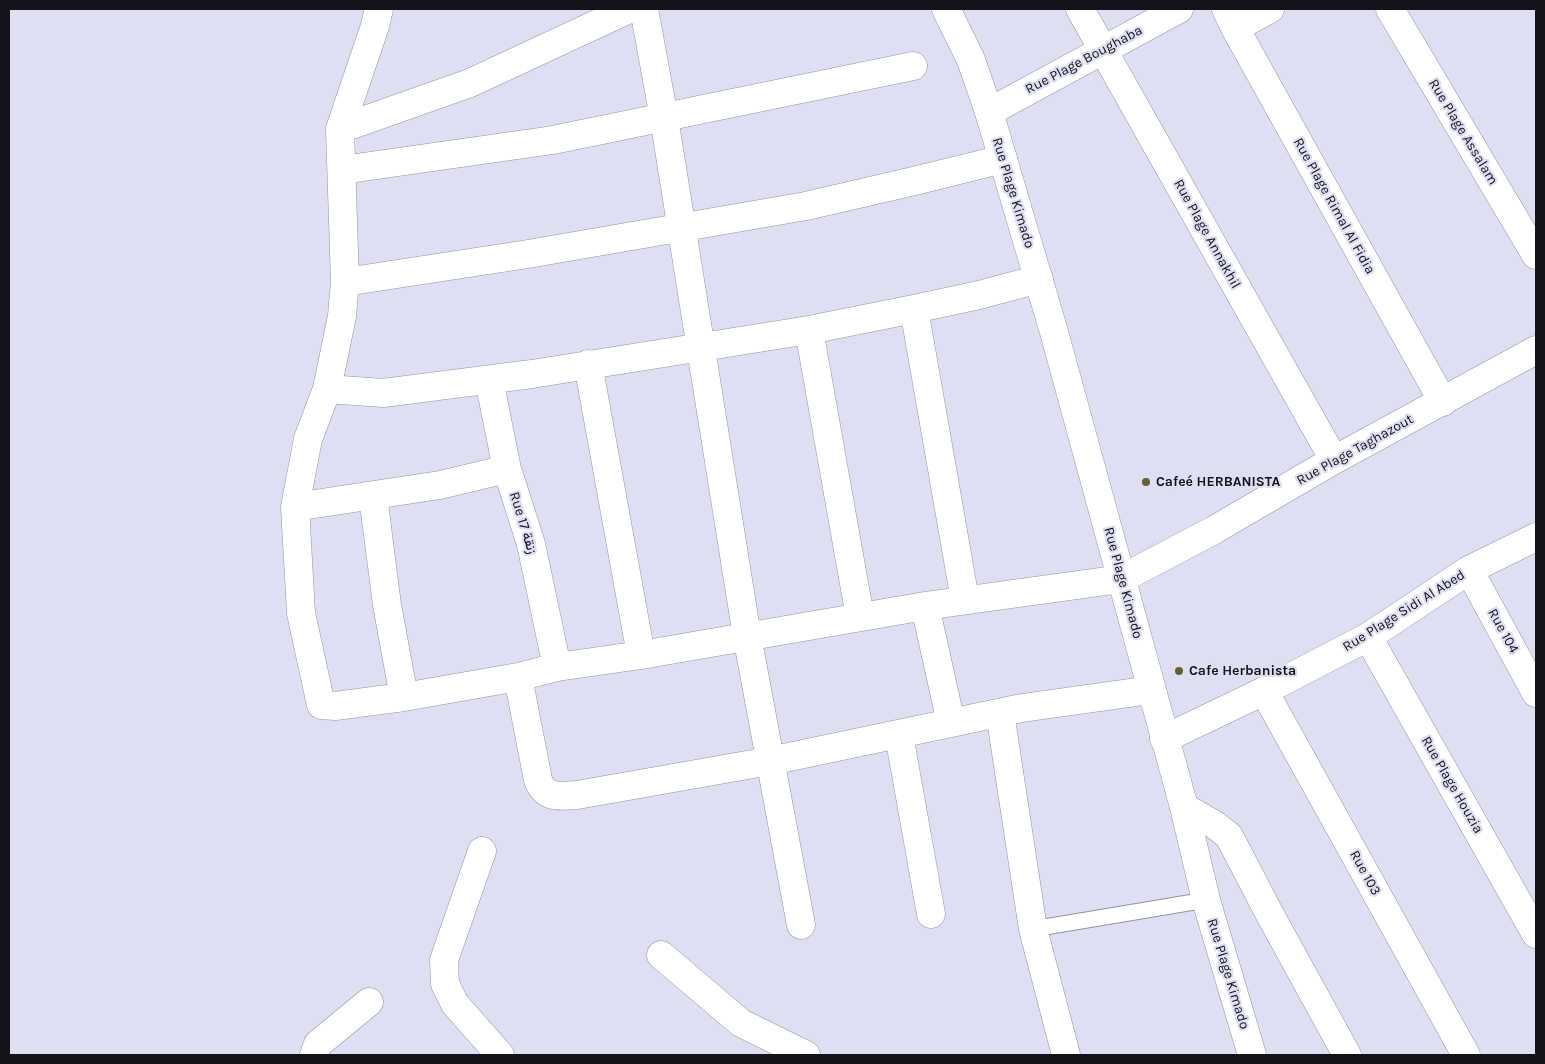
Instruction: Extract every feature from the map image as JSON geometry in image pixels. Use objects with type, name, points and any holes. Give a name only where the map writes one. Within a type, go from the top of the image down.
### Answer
[{"type":"street","points":[[379,9],[340,129],[345,282],[342,316],[327,389],[308,439],[295,507],[301,613],[321,705],[335,706],[404,698],[518,677],[557,667],[641,655],[860,616],[1121,579]]},
{"type":"street","points":[[340,129],[470,82],[629,9]]},
{"type":"street","points":[[644,9],[664,118],[748,636],[801,925]]},
{"type":"street","name":"Rue Plage Kimado","points":[[946,9],[968,53],[989,112],[1039,279],[1184,807],[1206,900],[1252,1055]]},
{"type":"street","name":"Rue Plage Annakhil","points":[[1080,9],[1334,460]]},
{"type":"street","name":"Rue Plage Boughaba","points":[[989,112],[1179,9]]},
{"type":"street","points":[[1230,18],[1270,9]]},
{"type":"street","name":"Rue Plage Assalam","points":[[1390,9],[1536,255]]},
{"type":"street","name":"Rue Plage Rimal Al Fidia","points":[[1230,18],[1443,402]]},
{"type":"street","points":[[342,170],[552,140],[913,66]]},
{"type":"street","points":[[345,282],[528,254],[806,206],[1003,159]]},
{"type":"street","points":[[327,389],[383,393],[489,380],[809,330],[914,309],[1039,279]]},
{"type":"street","points":[[914,309],[965,600]]},
{"type":"street","points":[[809,330],[860,616]]},
{"type":"street","name":"Rue Plage Taghazout","points":[[1121,579],[1214,530],[1334,460],[1536,350]]},
{"type":"street","points":[[588,364],[641,655]]},
{"type":"street","name":"Rue 17 زنقة","points":[[489,380],[507,468],[531,544],[557,667]]},
{"type":"street","points":[[295,507],[440,485],[507,468]]},
{"type":"street","points":[[372,496],[387,606],[404,698]]},
{"type":"street","name":"Rue Plage Sidi Al Abed","points":[[1164,739],[1264,691],[1368,637],[1469,570],[1536,537]]},
{"type":"street","name":"Rue 104","points":[[1469,570],[1536,692]]},
{"type":"street","points":[[926,606],[950,723]]},
{"type":"street","name":"Rue Plage Houzia","points":[[1368,637],[1536,934]]},
{"type":"street","points":[[518,677],[538,780],[543,790],[555,797],[578,795],[770,760],[1000,713],[1151,690]]},
{"type":"street","name":"Rue 103","points":[[1264,691],[1466,1055]]},
{"type":"street","points":[[1000,713],[1033,929],[1066,1055]]},
{"type":"street","points":[[899,734],[931,914]]},
{"type":"street","points":[[1184,807],[1229,836],[1347,1055]]},
{"type":"street","points":[[482,851],[444,960],[445,984],[455,1004],[500,1055]]},
{"type":"street","points":[[661,955],[741,1023],[806,1055]]},
{"type":"street","points":[[314,1055],[318,1044],[369,1002]]},
{"type":"lane","points":[[1033,929],[1206,900]]},
{"type":"place","name":"Cafeé HERBANISTA","points":[[1146,482]]},
{"type":"place","name":"Cafe Herbanista","points":[[1179,671]]}]
